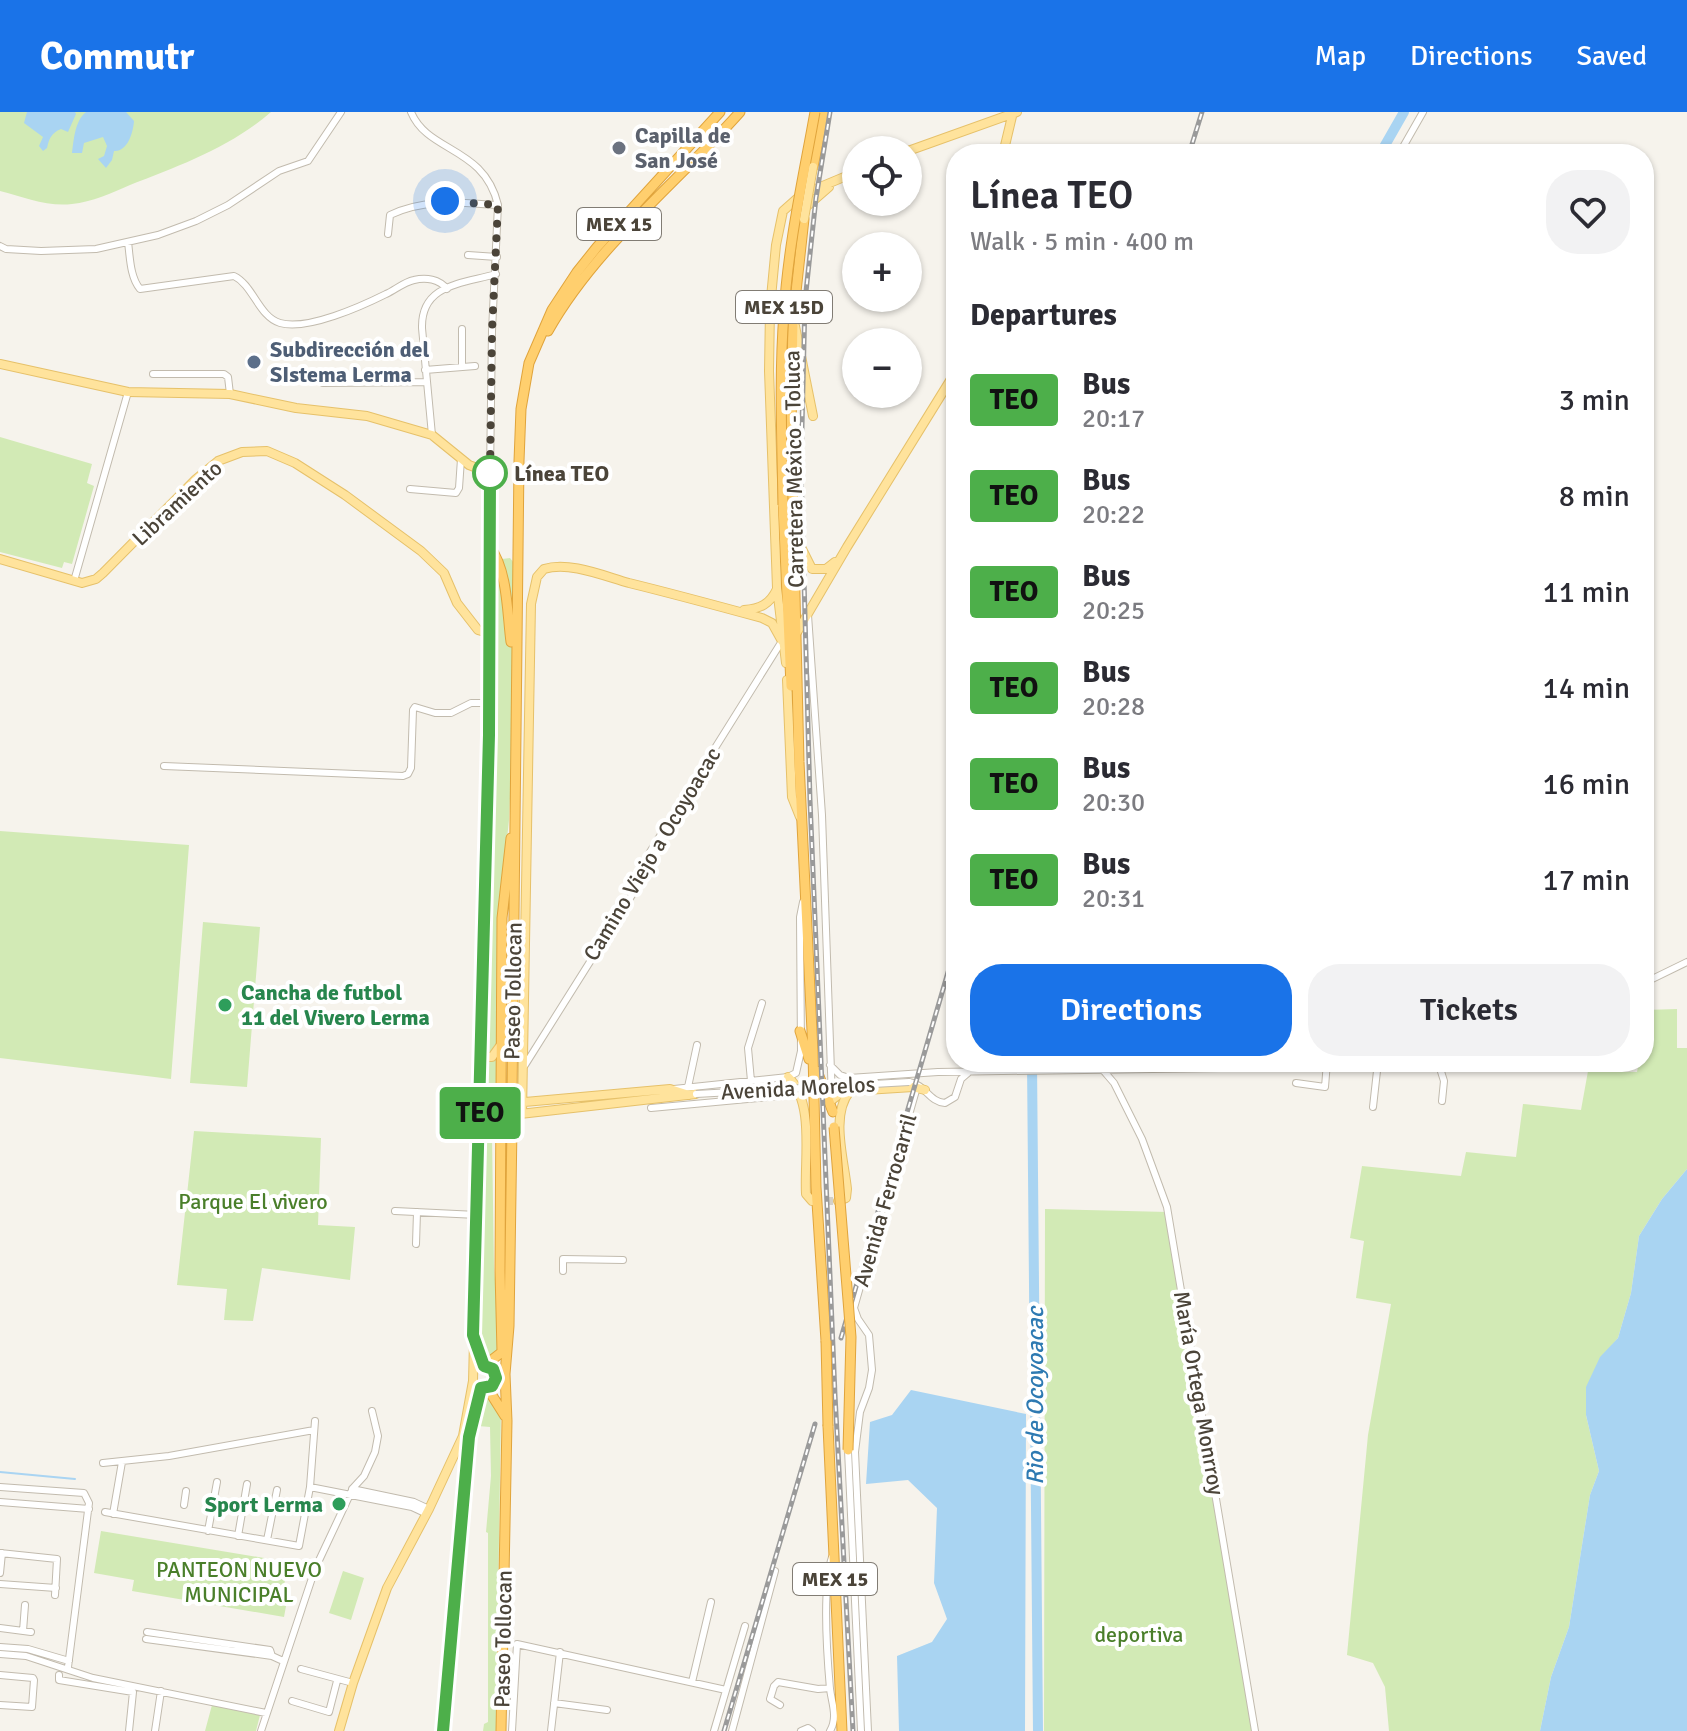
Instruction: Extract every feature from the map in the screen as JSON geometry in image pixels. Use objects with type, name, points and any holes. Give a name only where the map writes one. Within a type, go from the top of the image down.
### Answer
[{"type":"highway","name":"MEX 15","points":[[534,348],[552,310],[577,272],[720,112]]},
{"type":"highway","points":[[534,348],[592,267],[740,112]]},
{"type":"highway","name":"MEX 15D","points":[[798,733],[792,703],[785,565],[781,360],[788,265],[815,112]]},
{"type":"highway","name":"Carretera México - Toluca","points":[[813,167],[824,112]]},
{"type":"highway","name":"Carretera México - Toluca","points":[[798,733],[793,531],[793,319],[804,219]]},
{"type":"highway","name":"Paseo Tollocan","points":[[501,1731],[507,1421],[499,1375],[509,1326],[516,590],[521,409],[534,348]]},
{"type":"highway","points":[[490,547],[498,558],[502,572],[517,685]]},
{"type":"highway","name":"MEX 15","points":[[798,733],[842,1731]]},
{"type":"highway","points":[[480,1355],[488,1363],[502,1352],[502,918],[506,863],[515,815]]},
{"type":"highway","points":[[800,1031],[813,1074]]},
{"type":"highway","points":[[813,1052],[820,1083],[833,1112]]},
{"type":"highway","points":[[832,1100],[851,1337],[848,1450]]},
{"type":"highway","points":[[484,1388],[507,1421]]},
{"type":"main road","points":[[979,124],[989,112]]},
{"type":"main road","points":[[922,146],[1011,113]]},
{"type":"main road","points":[[1005,144],[1011,113]]},
{"type":"main road","name":"Carretera México - Toluca","points":[[804,219],[813,167]]},
{"type":"main road","points":[[802,822],[792,797],[786,656],[777,588],[769,371],[770,308],[776,245],[783,211],[801,195],[842,179]]},
{"type":"main road","points":[[776,245],[810,203],[833,184]]},
{"type":"main road","points":[[793,319],[813,416]]},
{"type":"main road","points":[[0,364],[128,392],[230,394],[296,408],[367,416],[432,435],[461,459],[490,473],[490,703],[474,1378],[466,1437],[443,1731]]},
{"type":"main road","points":[[796,634],[946,387]]},
{"type":"main road","name":"Libramiento","points":[[74,581],[87,582],[103,573],[196,479],[218,461],[233,454],[267,451],[295,463],[345,495],[421,551],[444,573],[457,603],[478,630],[488,633]]},
{"type":"main road","points":[[793,531],[812,569],[826,569],[842,556]]},
{"type":"main road","points":[[0,559],[74,581]]},
{"type":"main road","points":[[522,1114],[531,604],[537,577],[548,567],[579,570],[772,623],[782,641]]},
{"type":"main road","points":[[732,610],[764,606],[777,588]]},
{"type":"main road","points":[[523,1044],[534,1047]]},
{"type":"main road","points":[[482,1053],[492,1057],[500,1046]]},
{"type":"main road","points":[[790,1079],[800,1092],[803,1103],[806,1194],[812,1201]]},
{"type":"main road","points":[[832,1100],[842,1092],[916,1085]]},
{"type":"main road","points":[[480,1106],[670,1089],[691,1092]]},
{"type":"main road","points":[[838,1201],[846,1198],[847,1189],[839,1114],[843,1100],[850,1091]]},
{"type":"main road","name":"Avenida Morelos","points":[[480,1119],[691,1092]]},
{"type":"main road","points":[[534,1102],[535,1112]]},
{"type":"main road","points":[[473,1342],[480,1355]]},
{"type":"main road","points":[[339,1731],[387,1588],[466,1437],[484,1388],[499,1375],[488,1363],[479,1367],[474,1378]]},
{"type":"main road","points":[[474,1378],[484,1388]]},
{"type":"street","points":[[2,250],[79,250],[128,242],[196,221],[228,205],[279,171],[308,161],[341,112]]},
{"type":"street","points":[[411,112],[426,133],[473,162],[484,173],[494,189],[498,205],[490,473]]},
{"type":"street","points":[[1405,144],[1423,112]]},
{"type":"street","points":[[388,234],[390,215],[398,212],[445,201],[498,205]]},
{"type":"street","points":[[128,242],[133,275],[140,289],[230,275],[244,283],[270,317],[285,324],[301,324],[329,316],[379,297],[414,279],[435,280],[447,289]]},
{"type":"street","points":[[468,255],[497,257]]},
{"type":"street","points":[[432,435],[422,314],[431,296],[496,274]]},
{"type":"street","points":[[462,329],[462,367]]},
{"type":"street","points":[[425,370],[475,366]]},
{"type":"street","points":[[153,374],[224,374],[228,377],[230,394]]},
{"type":"street","points":[[323,383],[426,382]]},
{"type":"street","points":[[74,581],[128,392]]},
{"type":"street","points":[[410,489],[456,493],[461,459]]},
{"type":"street","points":[[808,615],[823,845],[832,1100]]},
{"type":"street","name":"Camino Viejo a Ocoyoacac","points":[[523,1068],[649,868],[643,863],[782,641]]},
{"type":"street","points":[[164,766],[403,776],[411,768],[415,707],[435,713],[451,713],[471,703],[490,703]]},
{"type":"street","name":"Avenida Morelos","points":[[691,1092],[751,1081],[790,1079],[799,1068],[800,917],[805,890]]},
{"type":"street","points":[[1654,978],[1687,962]]},
{"type":"street","points":[[751,1081],[748,1048],[762,1003]]},
{"type":"street","points":[[691,1092],[697,1045]]},
{"type":"street","name":"Avenida Morelos","points":[[830,1065],[840,1075],[849,1078],[968,1073]]},
{"type":"street","points":[[959,1090],[961,1079],[968,1073],[997,1072]]},
{"type":"street","name":"María Ortega Monrroy","points":[[1104,1072],[1114,1083],[1142,1139],[1167,1207],[1255,1731]]},
{"type":"street","points":[[1296,1083],[1325,1087],[1326,1072]]},
{"type":"street","points":[[1373,1107],[1377,1072]]},
{"type":"street","points":[[1441,1072],[1444,1081],[1442,1101]]},
{"type":"street","points":[[916,1085],[932,1073]]},
{"type":"street","points":[[943,1073],[953,1077],[959,1090]]},
{"type":"street","points":[[651,1108],[779,1096],[790,1091],[790,1079]]},
{"type":"street","name":"Avenida Morelos","points":[[691,1092],[916,1085],[934,1100],[945,1103],[955,1097],[959,1090]]},
{"type":"street","name":"Avenida Ferrocarril","points":[[868,1731],[855,1452],[862,1402],[869,1388],[872,1355],[869,1335],[854,1308],[916,1085]]},
{"type":"street","points":[[395,1211],[477,1215]]},
{"type":"street","points":[[416,1244],[417,1212]]},
{"type":"street","points":[[563,1271],[563,1259],[623,1260]]},
{"type":"street","points":[[499,1375],[502,1352]]},
{"type":"street","points":[[261,1731],[315,1569],[352,1491],[364,1476],[376,1450],[377,1432],[372,1411]]},
{"type":"street","points":[[122,1462],[109,1513],[297,1546],[301,1544],[310,1487],[315,1421]]},
{"type":"street","points":[[103,1463],[214,1449],[314,1430]]},
{"type":"street","points":[[848,1450],[861,1731]]},
{"type":"street","points":[[208,1531],[217,1482]]},
{"type":"street","points":[[238,1536],[247,1484]]},
{"type":"street","points":[[0,1487],[84,1493],[87,1499],[89,1509],[68,1664]]},
{"type":"street","points":[[310,1487],[339,1493],[352,1491],[427,1511]]},
{"type":"street","points":[[267,1540],[277,1490]]},
{"type":"street","points":[[184,1505],[186,1491]]},
{"type":"street","points":[[0,1502],[89,1509]]},
{"type":"street","points":[[830,1731],[835,1717],[830,1688],[827,1598],[834,1552]]},
{"type":"street","points":[[0,1573],[1,1553],[57,1559],[56,1592],[0,1584]]},
{"type":"street","points":[[732,1731],[775,1571]]},
{"type":"street","points":[[692,1682],[711,1602]]},
{"type":"street","points":[[0,1628],[27,1631],[25,1605]]},
{"type":"street","points":[[714,1731],[745,1626]]},
{"type":"street","points":[[146,1635],[270,1650],[272,1656],[283,1661]]},
{"type":"street","points":[[512,1731],[517,1644],[726,1690]]},
{"type":"street","points":[[0,1647],[45,1653],[93,1678],[266,1713]]},
{"type":"street","points":[[0,1654],[27,1652],[43,1662],[68,1664]]},
{"type":"street","points":[[551,1731],[560,1652]]},
{"type":"street","points":[[43,1662],[45,1653]]},
{"type":"street","points":[[301,1669],[353,1683]]},
{"type":"street","points":[[0,1675],[33,1678],[32,1707],[0,1705]]},
{"type":"street","points":[[59,1677],[133,1692],[129,1731]]},
{"type":"street","points":[[726,1690],[734,1679],[745,1683]]},
{"type":"street","points":[[292,1701],[329,1712],[337,1681]]},
{"type":"street","points":[[780,1705],[770,1699],[778,1682],[830,1688]]},
{"type":"street","points":[[155,1731],[161,1691]]},
{"type":"street","points":[[554,1703],[607,1710]]},
{"type":"street","points":[[801,1731],[808,1728],[812,1731]]},
{"type":"green space","points":[[0,112],[271,112],[239,136],[186,163],[102,197],[63,205],[0,191]]},
{"type":"green space","points":[[0,437],[92,464],[87,483],[94,486],[72,564],[64,562],[62,568],[0,552]]},
{"type":"green space","points":[[510,558],[514,563],[516,669],[509,820],[501,896],[497,1098],[486,1099],[495,565],[502,559]]},
{"type":"green space","points":[[0,831],[189,845],[171,1079],[0,1058]]},
{"type":"green space","name":"Cancha de futbol 11 del Vivero Lerma","points":[[203,922],[260,927],[247,1087],[190,1083]]},
{"type":"green space","points":[[1677,1009],[1677,1048],[1687,1048],[1687,1169],[1662,1199],[1639,1236],[1631,1293],[1618,1338],[1599,1361],[1586,1415],[1599,1471],[1590,1495],[1569,1627],[1551,1677],[1540,1731],[1389,1731],[1385,1687],[1373,1663],[1347,1655],[1368,1435],[1391,1304],[1356,1298],[1364,1241],[1350,1238],[1362,1166],[1461,1176],[1466,1152],[1516,1157],[1523,1104],[1581,1110],[1588,1072],[1654,1072],[1654,1010]]},
{"type":"green space","points":[[501,1116],[492,1136],[494,1268],[500,1335],[499,1351],[491,1357],[473,1342],[480,1118]]},
{"type":"green space","name":"Parque El vivero","points":[[194,1131],[321,1138],[318,1225],[355,1227],[350,1280],[262,1268],[253,1321],[224,1320],[227,1289],[177,1285]]},
{"type":"green space","name":"deportiva","points":[[1045,1209],[1168,1212],[1253,1731],[1044,1731]]},
{"type":"green space","points":[[485,1396],[490,1396],[501,1410],[496,1731],[483,1731],[484,1724],[488,1722],[486,1532],[491,1476],[490,1427],[478,1426],[481,1401]]},
{"type":"green space","name":"PANTEON NUEVO MUNICIPAL","points":[[101,1531],[294,1563],[292,1577],[285,1580],[282,1597],[287,1601],[284,1617],[132,1591],[134,1580],[94,1573]]},
{"type":"green space","points":[[343,1571],[364,1578],[351,1620],[329,1613]]},
{"type":"green space","points":[[212,1705],[260,1715],[256,1731],[205,1731]]},
{"type":"water","points":[[27,112],[76,114],[68,132],[61,129],[55,132],[43,151],[39,146],[43,137],[24,123]]},
{"type":"water","points":[[86,112],[126,112],[134,121],[128,141],[122,149],[114,151],[106,168],[98,159],[104,156],[107,146],[103,137],[84,143],[82,153],[72,153],[77,125]]},
{"type":"water","points":[[1687,1169],[1687,1731],[1540,1731],[1551,1677],[1569,1627],[1590,1495],[1599,1471],[1586,1415],[1586,1387],[1600,1357],[1618,1338],[1631,1293],[1639,1236],[1662,1199]]},
{"type":"water","points":[[911,1390],[1026,1414],[1025,1731],[899,1731],[897,1656],[932,1642],[947,1619],[934,1583],[937,1508],[908,1480],[866,1484],[870,1422],[892,1415]]},
{"type":"waterway","name":"Rio de Ocoyoacac","points":[[1386,144],[1404,112]]},
{"type":"waterway","name":"Rio de Ocoyoacac","points":[[1032,1072],[1038,1731]]},
{"type":"waterway","points":[[0,1472],[75,1479]]},
{"type":"tunnel","points":[[813,1201],[838,1201]]},
{"type":"railway","points":[[830,112],[816,198],[805,301],[801,468],[810,800],[835,1395],[853,1731]]},
{"type":"railway","points":[[1192,144],[1202,112]]},
{"type":"railway","points":[[841,1338],[946,979]]},
{"type":"railway","points":[[724,1731],[815,1424]]},
{"type":"bus line","name":"TEO","points":[[443,1731],[469,1437],[481,1388],[488,1389],[496,1378],[493,1369],[484,1366],[473,1342],[490,703],[490,473]]},
{"type":"place","name":"Capilla de San José","points":[[619,148]]},
{"type":"place","name":"Subdirección del SIstema Lerma","points":[[254,362]]},
{"type":"place","name":"Línea TEO","points":[[490,473]]},
{"type":"place","name":"Cancha de futbol 11 del Vivero Lerma","points":[[225,1005]]},
{"type":"place","name":"Sport Lerma","points":[[339,1504]]},
{"type":"route","points":[[445,201],[498,205],[490,473]]}]
